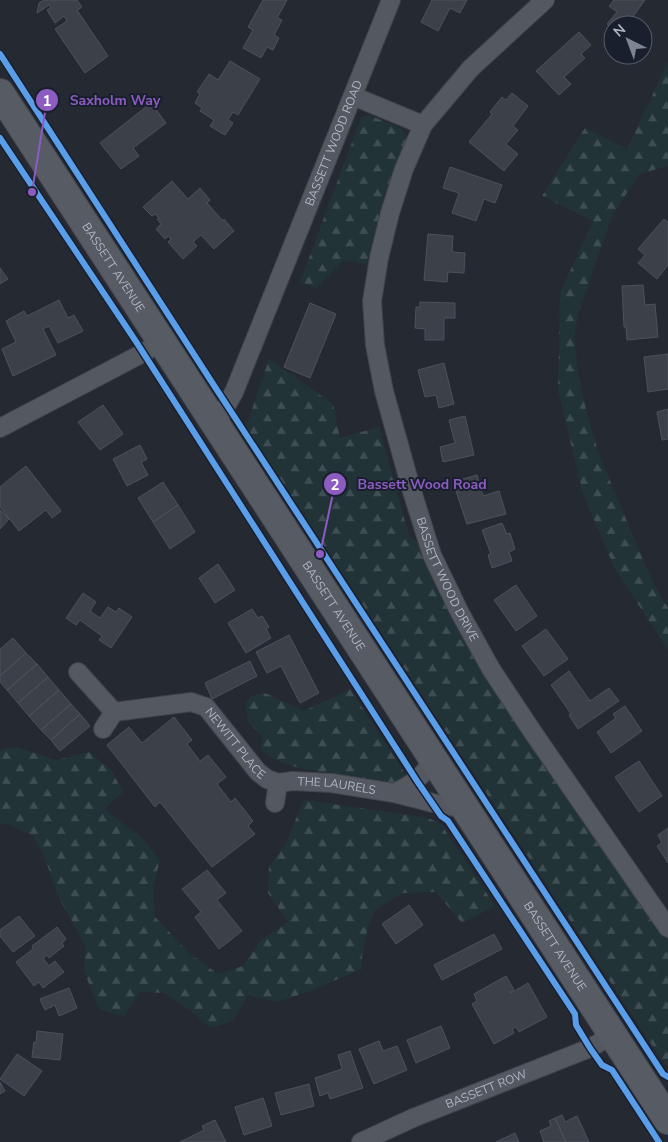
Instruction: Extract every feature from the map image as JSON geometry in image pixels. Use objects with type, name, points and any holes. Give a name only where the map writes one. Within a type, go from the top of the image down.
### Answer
[{"type":"main road","name":"BASSETT AVENUE","points":[[0,94],[612,1035],[666,1113]]},
{"type":"street","name":"BASSETT WOOD ROAD","points":[[216,424],[234,392],[391,0]]},
{"type":"street","name":"BASSETT WOOD DRIVE","points":[[544,0],[471,68],[423,125],[404,169],[390,213],[379,258],[372,301],[375,346],[382,382],[411,488],[432,555],[491,669],[668,928]]},
{"type":"street","points":[[353,96],[423,125]]},
{"type":"street","points":[[0,428],[143,353],[162,341]]},
{"type":"street","points":[[78,672],[114,712],[103,729]]},
{"type":"street","name":"NEWITT PLACE","points":[[114,712],[190,702],[206,707],[258,772],[278,784],[275,803]]},
{"type":"street","points":[[394,793],[417,781],[425,773],[433,760]]},
{"type":"street","name":"THE LAURELS","points":[[278,784],[293,781],[331,784],[394,793],[465,809]]},
{"type":"street","name":"BASSETT ROW","points":[[361,1142],[413,1118],[590,1048],[612,1035]]},
{"type":"green space","points":[[668,62],[668,166],[639,174],[612,216],[579,311],[574,336],[579,379],[600,457],[652,581],[668,608],[668,650],[614,567],[583,494],[558,389],[560,293],[593,221],[542,196],[585,128],[627,149]]},
{"type":"green space","points":[[369,115],[402,129],[408,137],[385,196],[368,265],[344,260],[316,288],[300,282],[361,118]]},
{"type":"green space","points":[[269,359],[333,404],[340,438],[379,427],[409,536],[421,544],[478,661],[668,940],[668,1066],[661,1059],[246,427]]},
{"type":"green space","points":[[350,689],[406,775],[401,780],[389,785],[291,766],[274,759],[260,749],[263,737],[248,722],[245,704],[251,696],[265,693],[304,711]]},
{"type":"green space","points":[[17,747],[56,760],[89,752],[111,770],[123,792],[104,809],[142,838],[160,860],[153,887],[155,917],[189,953],[218,974],[243,966],[259,942],[288,922],[268,893],[269,867],[287,842],[302,803],[305,800],[428,818],[441,824],[495,906],[462,923],[436,892],[403,893],[375,910],[368,927],[362,956],[362,969],[305,993],[275,1002],[248,995],[233,1021],[210,1028],[190,1010],[164,993],[140,992],[124,1016],[99,1009],[84,971],[86,947],[58,896],[45,858],[33,836],[11,825],[0,823],[0,750]]},
{"type":"building","points":[[44,0],[77,0],[82,7],[77,10],[108,56],[85,73],[55,29],[67,21],[64,16],[55,23],[47,10],[51,7],[49,5],[37,13],[39,3]]},
{"type":"building","points":[[263,0],[287,0],[277,18],[282,20],[274,35],[279,38],[273,50],[267,47],[261,58],[243,48],[253,30],[248,27]]},
{"type":"building","points":[[432,0],[467,0],[460,13],[450,8],[438,31],[421,22]]},
{"type":"building","points":[[614,0],[645,0],[634,15],[614,15],[617,12],[609,6]]},
{"type":"building","points":[[579,32],[591,45],[581,54],[585,58],[564,77],[571,84],[559,95],[536,71]]},
{"type":"building","points":[[230,61],[260,79],[238,115],[233,112],[228,120],[233,123],[225,135],[210,126],[214,120],[200,111],[202,108],[195,103],[200,94],[197,92],[209,74],[218,80]]},
{"type":"building","points":[[512,93],[528,106],[513,126],[518,130],[506,144],[518,154],[504,171],[469,142],[492,114],[490,112],[502,97],[506,100]]},
{"type":"building","points":[[151,103],[166,123],[133,148],[139,156],[121,169],[100,143]]},
{"type":"building","points":[[450,167],[502,185],[495,203],[484,199],[476,221],[452,213],[459,193],[443,188]]},
{"type":"building","points":[[172,181],[188,199],[200,188],[210,200],[207,203],[234,231],[214,249],[201,235],[193,242],[197,246],[183,259],[168,242],[171,239],[168,236],[165,239],[156,229],[161,224],[157,219],[159,218],[155,214],[152,216],[143,207]]},
{"type":"building","points":[[664,219],[668,222],[668,265],[657,279],[638,263],[645,255],[638,249]]},
{"type":"building","points":[[428,234],[453,236],[452,252],[465,253],[464,273],[448,272],[447,282],[424,280]]},
{"type":"building","points":[[0,268],[8,279],[0,284]]},
{"type":"building","points":[[643,285],[645,305],[655,304],[658,337],[627,340],[626,327],[624,327],[622,286]]},
{"type":"building","points":[[59,300],[68,318],[74,315],[83,331],[58,343],[49,326],[43,329],[56,355],[13,376],[2,349],[16,342],[6,321],[24,311],[27,316]]},
{"type":"building","points":[[420,302],[455,303],[455,318],[444,318],[444,340],[425,340],[425,329],[415,328],[416,307],[420,307]]},
{"type":"building","points":[[310,303],[336,314],[310,378],[284,367]]},
{"type":"building","points":[[668,354],[668,389],[648,392],[644,357]]},
{"type":"building","points":[[444,363],[454,404],[439,408],[436,395],[425,397],[418,370]]},
{"type":"building","points":[[103,405],[123,434],[100,450],[78,422]]},
{"type":"building","points":[[668,409],[668,439],[662,440],[657,412]]},
{"type":"building","points":[[465,416],[474,455],[443,462],[440,447],[455,443],[449,420]]},
{"type":"building","points":[[140,445],[147,459],[141,462],[148,475],[127,486],[113,459]]},
{"type":"building","points":[[26,466],[61,511],[52,518],[46,510],[19,531],[0,507],[0,487]]},
{"type":"building","points":[[477,475],[483,496],[499,491],[506,514],[467,524],[456,491],[458,491],[456,481]]},
{"type":"building","points":[[163,482],[178,505],[153,522],[138,498]]},
{"type":"building","points":[[178,505],[195,532],[170,549],[153,522]]},
{"type":"building","points":[[0,510],[9,519],[0,529]]},
{"type":"building","points":[[502,523],[507,534],[510,533],[515,549],[509,552],[512,561],[492,568],[488,555],[491,554],[482,530]]},
{"type":"building","points":[[218,564],[235,590],[215,603],[199,578]]},
{"type":"building","points":[[516,585],[537,616],[516,631],[494,600]]},
{"type":"building","points":[[83,593],[96,602],[90,611],[100,618],[108,607],[116,612],[119,608],[132,617],[111,648],[99,640],[102,636],[80,620],[76,625],[66,618]]},
{"type":"building","points":[[252,609],[258,618],[262,616],[269,627],[266,629],[271,638],[246,653],[228,623]]},
{"type":"building","points":[[546,629],[568,659],[544,676],[522,646]]},
{"type":"building","points":[[289,635],[319,693],[300,703],[281,666],[267,673],[256,652]]},
{"type":"building","points":[[13,638],[26,653],[0,676],[0,649]]},
{"type":"building","points":[[26,653],[37,664],[7,690],[0,682],[0,676]]},
{"type":"building","points":[[250,661],[257,676],[212,699],[205,683]]},
{"type":"building","points":[[37,664],[48,677],[18,703],[7,690]]},
{"type":"building","points":[[569,671],[590,701],[609,688],[619,701],[578,729],[569,715],[571,714],[551,685]]},
{"type":"building","points":[[48,677],[59,690],[29,716],[18,703]]},
{"type":"building","points":[[59,690],[71,704],[41,730],[29,716]]},
{"type":"building","points":[[71,704],[80,714],[51,740],[41,730]]},
{"type":"building","points":[[625,706],[642,731],[611,753],[597,732],[616,718],[613,714]]},
{"type":"building","points":[[80,714],[90,726],[60,751],[51,740]]},
{"type":"building","points":[[174,717],[192,740],[187,744],[200,761],[208,755],[226,777],[217,784],[231,802],[235,798],[253,821],[248,826],[255,834],[212,867],[160,802],[155,807],[107,745],[129,727],[142,743]]},
{"type":"building","points":[[639,761],[662,796],[639,812],[615,777]]},
{"type":"building","points":[[668,828],[668,863],[657,846],[662,843],[658,835]]},
{"type":"building","points":[[207,870],[226,893],[217,900],[242,931],[219,949],[195,917],[201,912],[182,889]]},
{"type":"building","points":[[409,905],[423,925],[396,944],[382,924]]},
{"type":"building","points":[[19,916],[35,936],[13,952],[0,936],[0,930]]},
{"type":"building","points":[[57,927],[66,939],[62,943],[64,946],[49,958],[47,955],[43,958],[49,966],[55,961],[64,972],[43,988],[39,982],[34,986],[16,962],[33,949],[32,946]]},
{"type":"building","points":[[494,934],[502,949],[442,980],[434,965]]},
{"type":"building","points":[[506,976],[514,990],[511,993],[528,983],[547,1017],[519,1032],[516,1027],[512,1029],[514,1033],[494,1044],[472,1004],[477,1001],[474,994]]},
{"type":"building","points":[[69,988],[77,1008],[59,1016],[55,1005],[45,1010],[40,999]]},
{"type":"building","points":[[441,1026],[450,1048],[416,1063],[407,1040]]},
{"type":"building","points":[[37,1031],[63,1034],[60,1060],[32,1057]]},
{"type":"building","points":[[379,1041],[383,1051],[397,1046],[407,1070],[374,1084],[359,1049]]},
{"type":"building","points":[[350,1051],[363,1088],[330,1099],[328,1093],[320,1096],[315,1078],[342,1069],[338,1055]]},
{"type":"building","points":[[17,1054],[42,1071],[24,1096],[0,1079]]},
{"type":"building","points":[[0,1082],[5,1091],[0,1094]]},
{"type":"building","points":[[309,1084],[314,1106],[281,1115],[275,1093]]},
{"type":"building","points":[[263,1098],[272,1126],[244,1135],[235,1107]]},
{"type":"building","points":[[562,1115],[565,1122],[577,1116],[589,1142],[566,1142],[555,1118]]},
{"type":"building","points":[[555,1118],[566,1142],[544,1142],[540,1131],[551,1126],[549,1121]]},
{"type":"building","points":[[215,1120],[226,1142],[180,1142],[204,1130],[202,1126]]},
{"type":"building","points":[[515,1133],[519,1142],[496,1142]]},
{"type":"cycle path","points":[[0,54],[663,1074],[668,1077]]},
{"type":"cycle path","points":[[0,138],[135,340],[417,781],[441,816],[448,821],[575,1014],[576,1025],[590,1048],[602,1065],[612,1070],[659,1142]]},
{"type":"place","name":"Saxholm Way","points":[[32,192]]},
{"type":"place","name":"Bassett Wood Road","points":[[320,554]]}]
